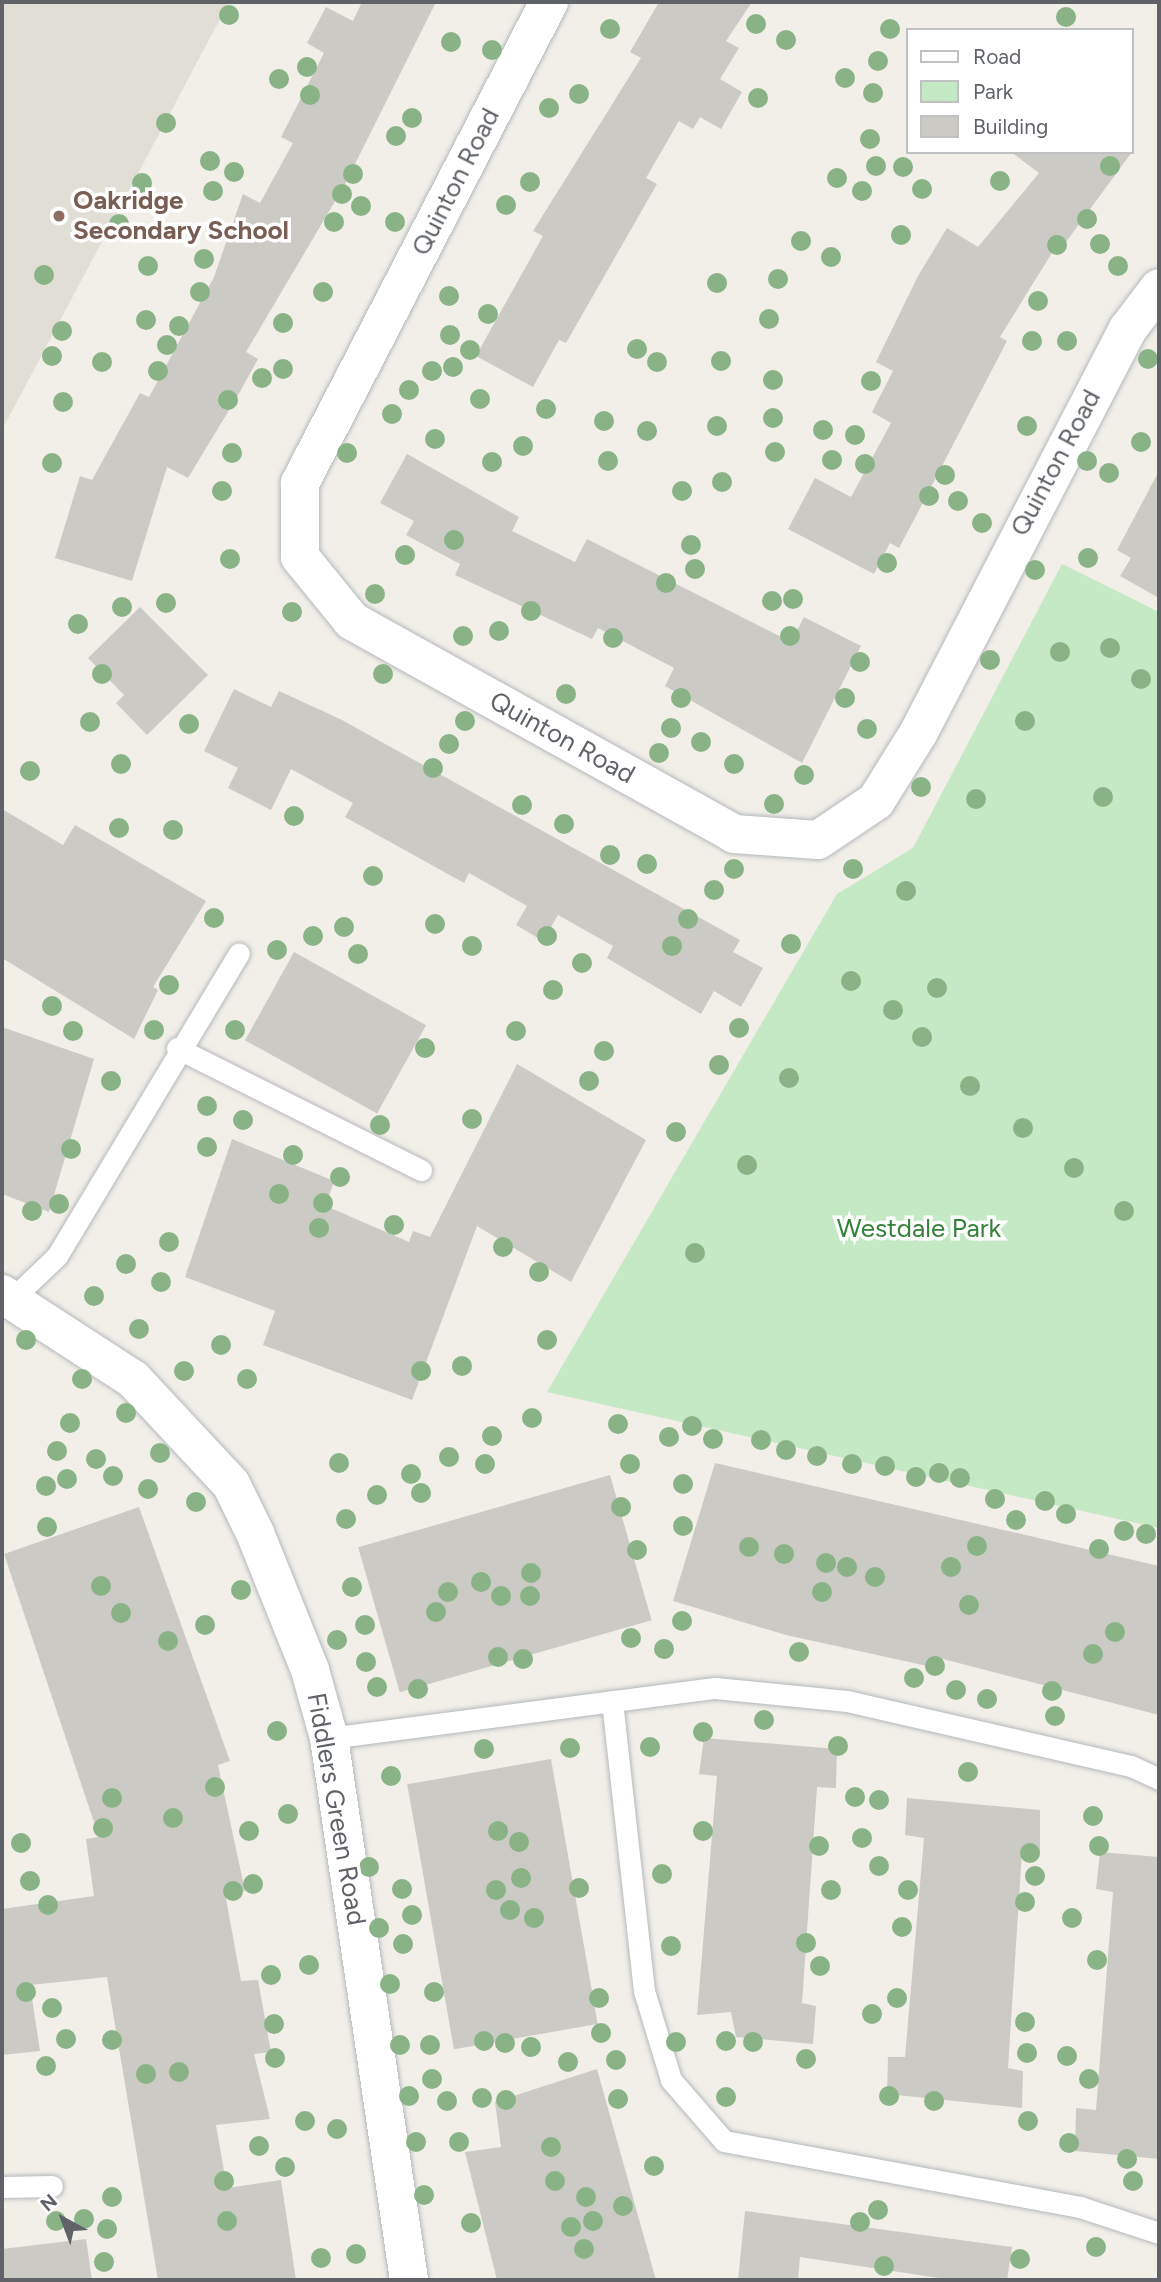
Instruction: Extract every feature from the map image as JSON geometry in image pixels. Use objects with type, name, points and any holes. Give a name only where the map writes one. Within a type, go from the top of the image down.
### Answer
[{"type":"street","name":"Quinton Road","points":[[549,2],[300,483],[300,557],[352,621],[734,834],[818,840],[876,801],[919,732],[1128,329],[1159,288]]},
{"type":"street","name":"Fiddlers Green Road","points":[[8,1296],[133,1379],[231,1484],[310,1670],[329,1738],[409,2280]]},
{"type":"lane","points":[[8,1296],[57,1256],[177,1048],[239,953]]},
{"type":"lane","points":[[177,1048],[421,1170]]},
{"type":"lane","points":[[329,1738],[715,1688],[847,1701],[1130,1766],[1159,1779]]},
{"type":"lane","points":[[612,1701],[644,1991],[671,2080],[724,2141],[1080,2207],[1159,2233]]},
{"type":"lane","points":[[2,2187],[52,2186]]},
{"type":"shaded area","name":"Oakridge Secondary School","points":[[2,2],[229,2],[2,430]]},
{"type":"green space","name":"Westdale Park","points":[[1062,564],[1159,612],[1159,1528],[547,1392],[837,894],[913,848]]},
{"type":"building","points":[[362,2],[436,2],[344,186],[246,352],[258,359],[188,478],[167,467],[132,581],[55,558],[80,476],[92,480],[140,393],[149,397],[214,277],[243,194],[260,203],[293,143],[281,137],[324,53],[307,43],[326,7],[353,21]]},
{"type":"building","points":[[659,2],[752,2],[726,41],[739,48],[720,79],[742,92],[721,129],[700,117],[693,129],[679,121],[646,178],[657,184],[566,343],[559,340],[533,387],[476,356],[543,236],[533,231],[641,58],[630,52]]},
{"type":"building","points":[[1014,154],[1131,154],[1063,246],[1058,243],[1000,337],[1007,341],[899,548],[890,543],[874,574],[788,529],[815,478],[851,497],[891,423],[872,412],[893,371],[876,362],[918,276],[947,228],[978,247],[1039,173]]},
{"type":"building","points":[[407,454],[519,517],[512,531],[575,562],[587,539],[791,642],[804,617],[861,646],[802,763],[665,686],[674,668],[598,628],[592,639],[455,575],[460,564],[406,535],[414,521],[380,503]]},
{"type":"building","points":[[1159,471],[1159,598],[1120,576],[1131,558],[1117,550]]},
{"type":"building","points":[[140,607],[208,675],[147,735],[116,703],[124,695],[88,658]]},
{"type":"building","points":[[234,689],[271,707],[279,691],[340,719],[740,940],[733,952],[763,968],[741,1007],[714,991],[701,1014],[607,958],[613,946],[558,915],[543,941],[516,925],[527,906],[469,873],[464,883],[345,817],[353,803],[291,769],[271,810],[228,788],[238,768],[204,751]]},
{"type":"building","points":[[2,809],[63,845],[75,825],[206,901],[153,987],[158,990],[134,1039],[2,958]]},
{"type":"building","points":[[294,952],[426,1025],[377,1114],[245,1040]]},
{"type":"building","points":[[2,1027],[94,1059],[49,1212],[2,1194]]},
{"type":"building","points":[[517,1064],[646,1140],[571,1282],[477,1226],[412,1400],[263,1345],[275,1311],[185,1277],[232,1139],[334,1181],[326,1206],[409,1242],[413,1231],[430,1237]]},
{"type":"building","points":[[715,1463],[1159,1566],[1159,1715],[943,1659],[941,1669],[786,1635],[673,1601]]},
{"type":"building","points":[[610,1475],[652,1620],[400,1692],[358,1547]]},
{"type":"building","points":[[139,1507],[230,1761],[218,1765],[245,1891],[225,1893],[241,1981],[258,1980],[271,2052],[254,2054],[270,2119],[216,2125],[227,2188],[281,2180],[296,2280],[158,2280],[107,1977],[30,1985],[40,2051],[2,2055],[2,1909],[94,1896],[86,1839],[99,1837],[4,1554]]},
{"type":"building","points":[[704,1738],[837,1749],[836,1788],[817,1787],[802,2003],[816,2006],[813,2044],[736,2037],[731,2012],[697,2015],[717,1776],[699,1774]]},
{"type":"building","points":[[551,1759],[598,2024],[454,2049],[407,1784]]},
{"type":"building","points":[[907,1798],[1040,1810],[1040,1854],[1022,1852],[1008,2068],[1023,2071],[1022,2108],[887,2094],[888,2057],[905,2057],[924,1838],[905,1835]]},
{"type":"building","points":[[1100,1852],[1159,1857],[1159,2159],[1075,2151],[1076,2108],[1096,2110],[1113,1892],[1096,1889]]},
{"type":"building","points":[[597,2069],[656,2280],[497,2280],[465,2152],[501,2147],[495,2102]]},
{"type":"building","points":[[745,2211],[1012,2247],[1007,2280],[952,2280],[800,2257],[798,2280],[738,2280]]},
{"type":"building","points":[[86,2239],[92,2280],[2,2280],[2,2249]]},
{"type":"place","name":"Oakridge Secondary School","points":[[59,216]]}]
